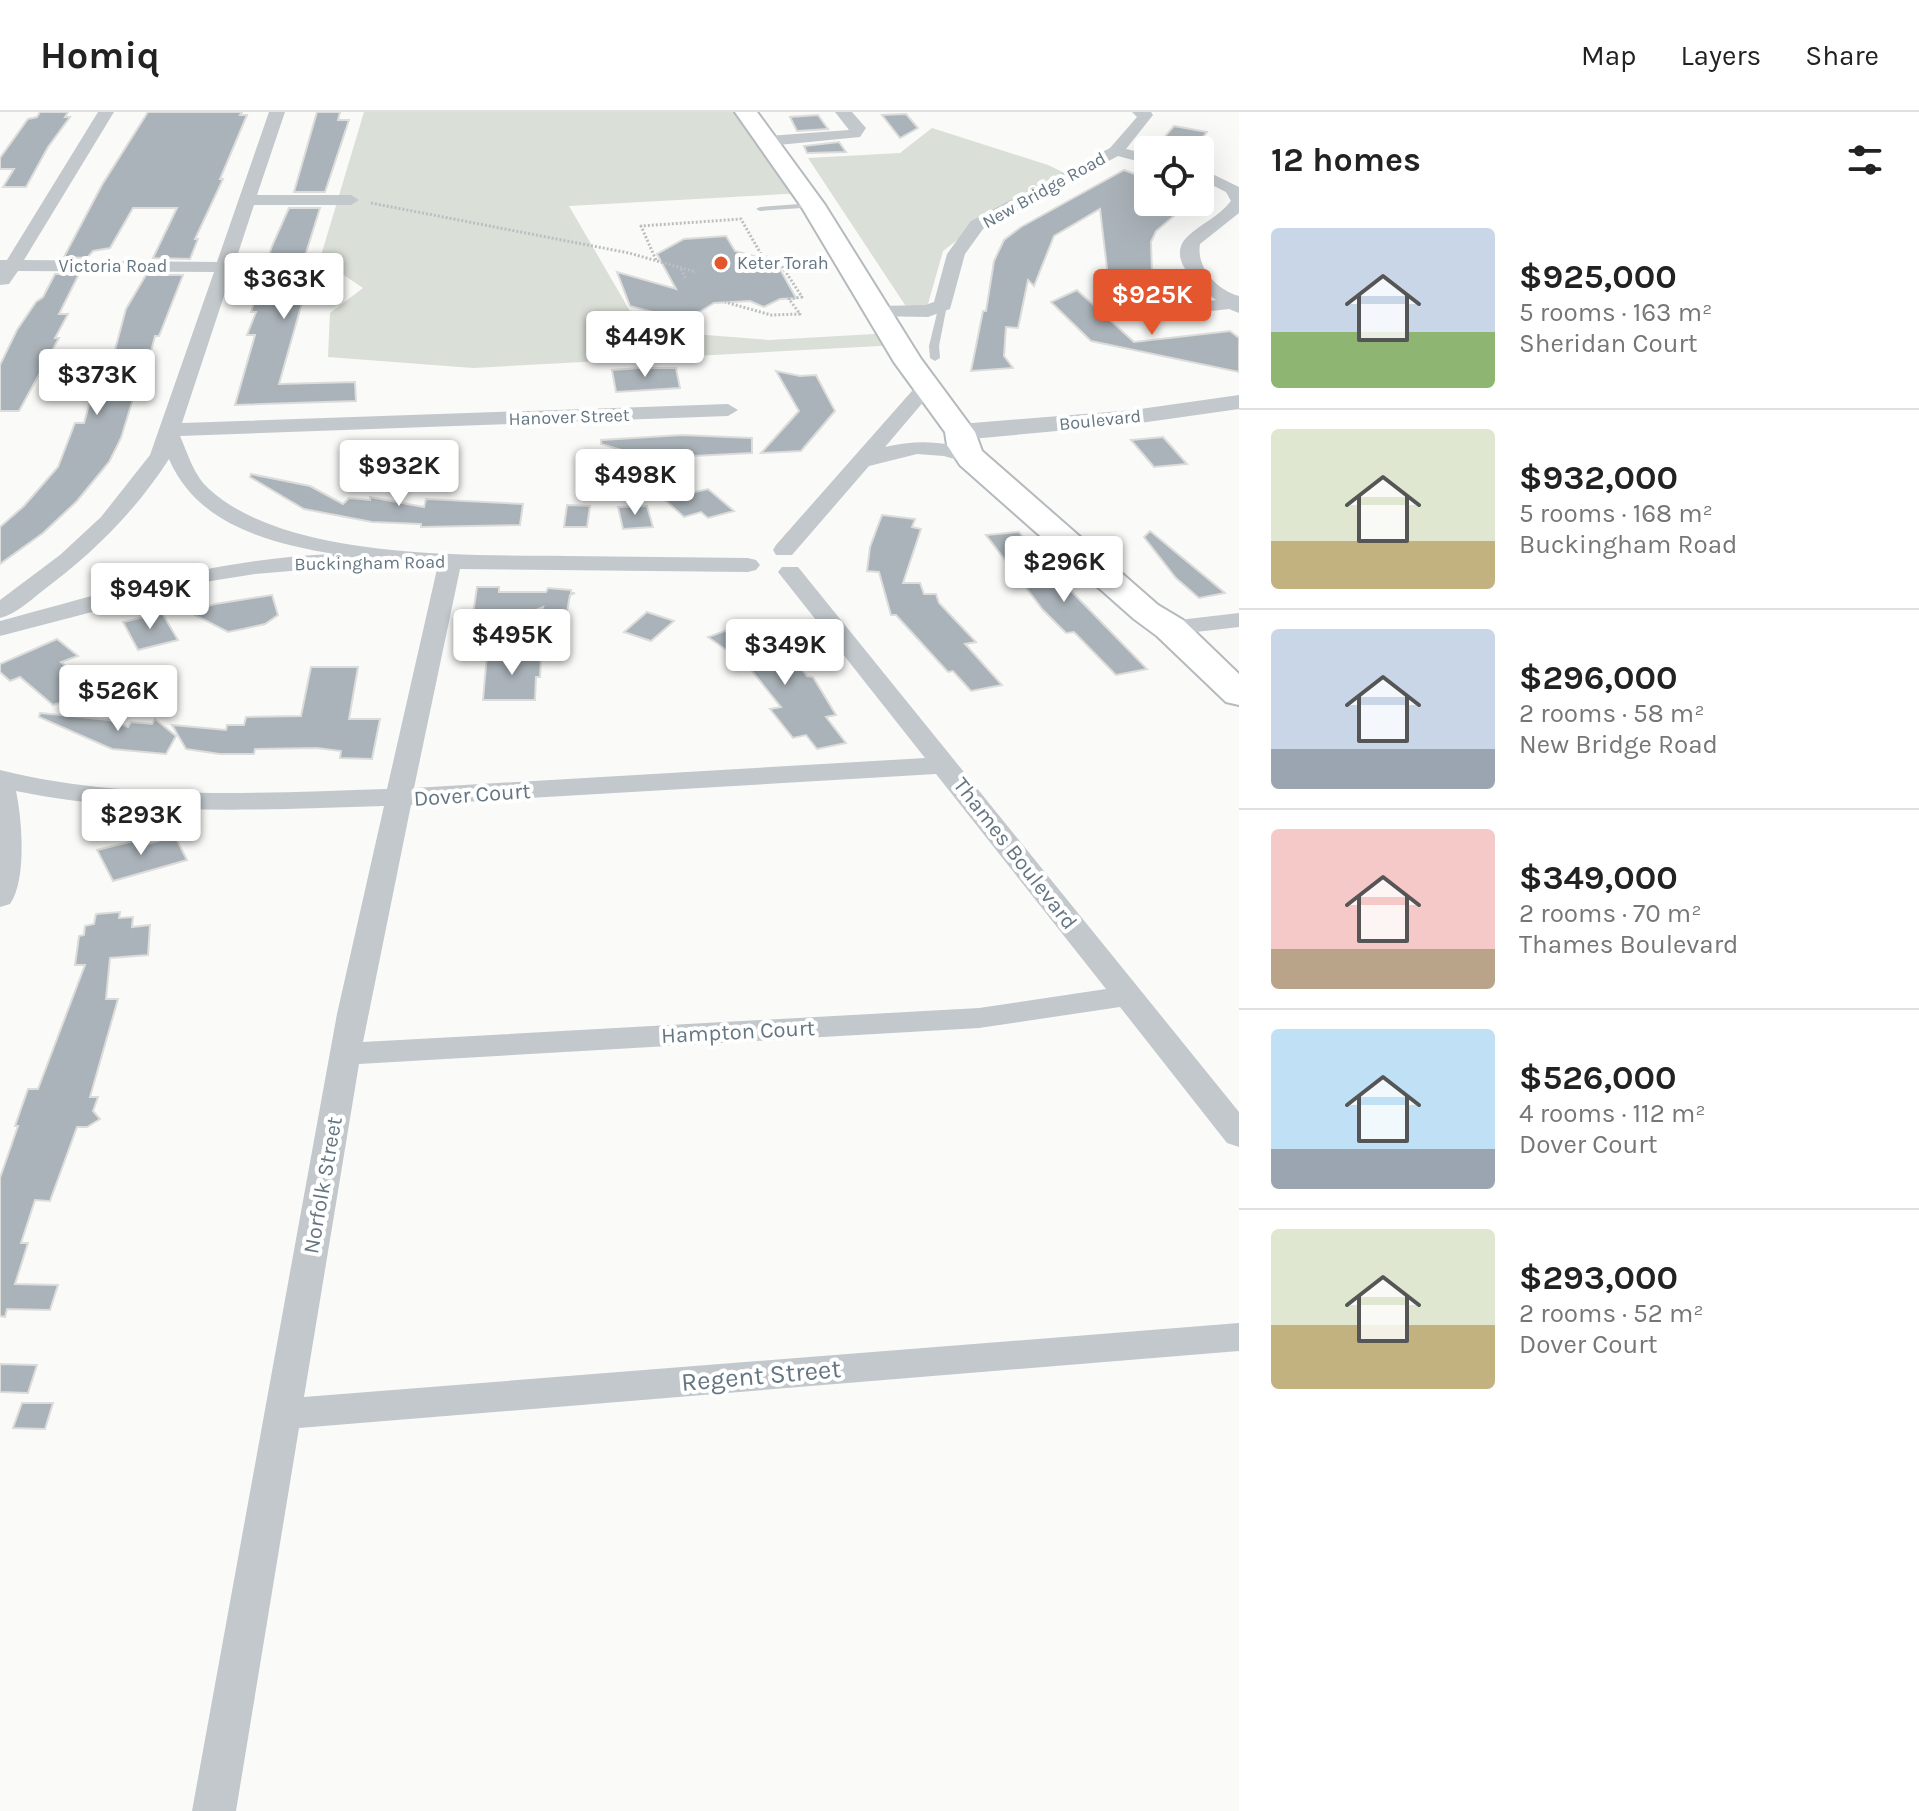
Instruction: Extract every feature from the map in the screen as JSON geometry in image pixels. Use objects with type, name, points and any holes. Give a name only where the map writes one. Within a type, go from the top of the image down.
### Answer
[{"type":"main road","points":[[755,122],[813,205],[898,345],[965,445],[1146,612],[1170,628],[1239,694]]},
{"type":"street","points":[[0,285],[6,265],[106,112]]},
{"type":"street","points":[[0,611],[12,597],[116,517],[145,482],[170,432],[277,112]]},
{"type":"street","points":[[755,122],[854,134],[858,128],[843,112]]},
{"type":"street","name":"New Bridge Road","points":[[943,305],[956,254],[977,225],[1116,151],[1144,118],[1145,115],[1140,112]]},
{"type":"street","points":[[1116,151],[1134,156]]},
{"type":"street","points":[[1214,179],[1238,195],[1239,201],[1230,214],[1198,235],[1188,251],[1189,260],[1197,275],[1237,304]]},
{"type":"street","points":[[247,200],[358,201]]},
{"type":"street","name":"Victoria Road","points":[[6,265],[225,267]]},
{"type":"street","points":[[1157,314],[1237,304]]},
{"type":"street","points":[[880,312],[928,311],[943,305]]},
{"type":"street","points":[[787,561],[861,461],[926,387]]},
{"type":"street","name":"Boulevard","points":[[965,445],[1239,402]]},
{"type":"street","name":"Hanover Street","points":[[170,432],[728,410]]},
{"type":"street","points":[[170,432],[190,481],[216,506],[236,517],[283,535],[327,546],[450,562]]},
{"type":"street","points":[[861,461],[895,450],[924,447],[958,451],[965,445]]},
{"type":"street","name":"Buckingham Road","points":[[0,629],[153,585],[316,561],[748,565],[747,559],[756,552],[787,561]]},
{"type":"street","name":"Thames Boulevard","points":[[787,561],[1239,1135]]},
{"type":"street","name":"Norfolk Street","points":[[214,1811],[345,1054],[450,562]]},
{"type":"street","points":[[1170,628],[1239,620]]},
{"type":"street","name":"Dover Court","points":[[0,778],[61,791],[157,800],[400,798],[946,765]]},
{"type":"street","points":[[0,778],[9,813],[9,848],[0,898]]},
{"type":"street","name":"Hampton Court","points":[[345,1054],[979,1018],[1129,996]]},
{"type":"street","name":"Regent Street","points":[[283,1414],[1239,1337]]},
{"type":"lane","points":[[760,209],[813,205]]},
{"type":"lane","points":[[935,358],[934,346],[943,305]]},
{"type":"path","points":[[358,201],[657,261],[696,272]]},
{"type":"path","points":[[657,261],[641,226],[741,219],[762,256],[778,260],[802,297],[789,299],[800,314],[771,315],[725,302]]},
{"type":"path","points":[[671,265],[682,259]]},
{"type":"path","points":[[680,268],[686,280]]},
{"type":"shaded area","points":[[364,112],[746,112],[805,193],[569,206],[641,330],[769,340],[891,333],[898,345],[473,368],[328,357],[330,313],[363,288],[320,259]]},
{"type":"shaded area","points":[[932,128],[1048,165],[1069,175],[977,225],[943,251],[928,304],[918,309],[905,305],[808,158],[900,153]]},
{"type":"building","points":[[40,112],[68,112],[65,117],[70,117],[48,147],[26,187],[3,187],[14,169],[0,169],[0,158],[28,119],[37,117]]},
{"type":"building","points":[[148,112],[242,112],[240,115],[247,115],[220,179],[223,179],[195,239],[198,239],[190,259],[153,258],[177,208],[133,208],[110,248],[93,251],[87,258],[64,257],[102,185]]},
{"type":"building","points":[[317,112],[340,112],[338,120],[349,120],[325,192],[294,192]]},
{"type":"building","points":[[906,114],[918,128],[900,138],[882,115]]},
{"type":"building","points":[[818,115],[828,129],[797,131],[790,117]]},
{"type":"building","points":[[1174,126],[1207,132],[1204,136],[1165,136]]},
{"type":"building","points":[[839,142],[846,152],[807,153],[804,146]]},
{"type":"building","points":[[1124,170],[1134,174],[1134,216],[1174,216],[1156,231],[1151,242],[1152,273],[1110,294],[1100,209],[1054,236],[1034,286],[1028,280],[1018,328],[1006,327],[1004,356],[1013,368],[971,371],[983,311],[986,311],[994,261],[1004,240],[1021,227]]},
{"type":"building","points":[[289,208],[320,208],[305,256],[315,257],[279,384],[355,382],[356,401],[235,405],[255,335],[247,335],[256,312],[251,312],[272,246]]},
{"type":"building","points":[[726,236],[735,251],[776,262],[796,298],[780,299],[764,307],[750,301],[714,303],[685,321],[630,306],[617,272],[676,289],[657,254],[684,239]]},
{"type":"building","points":[[55,274],[79,274],[59,314],[68,314],[55,338],[59,338],[19,411],[0,411],[0,365],[17,330],[36,302],[43,297]]},
{"type":"building","points":[[146,275],[183,275],[159,336],[155,336],[148,363],[144,363],[121,438],[109,462],[77,501],[43,533],[0,564],[0,527],[24,506],[58,467],[75,423],[84,423],[101,361],[112,361],[126,309]]},
{"type":"building","points":[[1077,290],[1134,342],[1230,331],[1239,338],[1239,372],[1091,341],[1051,302]]},
{"type":"building","points":[[676,368],[680,388],[616,392],[612,370]]},
{"type":"building","points":[[776,371],[800,376],[816,375],[835,411],[801,451],[761,453],[799,411]]},
{"type":"building","points":[[682,435],[752,438],[752,453],[633,459],[632,453],[601,444],[601,440]]},
{"type":"building","points":[[1163,437],[1187,464],[1154,467],[1131,440]]},
{"type":"building","points":[[251,474],[310,486],[343,504],[349,498],[370,500],[370,497],[424,507],[426,499],[523,504],[520,525],[421,527],[421,524],[372,522],[304,509],[250,477]]},
{"type":"building","points":[[708,489],[734,511],[708,518],[701,512],[684,517],[664,499]]},
{"type":"building","points":[[567,505],[590,506],[587,527],[564,527]]},
{"type":"building","points":[[647,506],[653,527],[623,529],[618,507]]},
{"type":"building","points":[[882,515],[915,519],[912,527],[921,529],[903,583],[920,583],[924,594],[936,594],[939,603],[976,642],[965,644],[1002,685],[971,691],[953,671],[948,672],[896,615],[891,615],[879,572],[867,571],[870,547]]},
{"type":"building","points":[[1150,531],[1225,593],[1199,598],[1176,578],[1144,537]]},
{"type":"building","points":[[1019,532],[1039,558],[1147,669],[1116,675],[1074,632],[1066,633],[1043,610],[986,535]]},
{"type":"building","points":[[477,587],[499,587],[499,592],[546,592],[548,588],[575,593],[570,595],[567,612],[542,610],[543,607],[515,619],[506,614],[473,614]]},
{"type":"building","points":[[272,595],[278,615],[265,624],[243,629],[228,632],[189,612],[215,604]]},
{"type":"building","points":[[647,612],[674,621],[651,641],[624,632]]},
{"type":"building","points":[[162,613],[178,640],[138,650],[123,622]]},
{"type":"building","points":[[741,625],[794,660],[807,676],[813,677],[836,715],[826,717],[846,743],[817,749],[806,735],[793,738],[770,709],[781,707],[739,655],[735,656],[708,637]]},
{"type":"building","points":[[57,639],[78,656],[61,662],[80,677],[72,680],[87,693],[53,705],[20,677],[10,681],[0,672],[0,664]]},
{"type":"building","points":[[487,654],[541,654],[535,700],[483,700]]},
{"type":"building","points":[[311,667],[358,667],[349,719],[380,719],[372,759],[340,758],[341,751],[317,748],[255,749],[254,754],[220,754],[186,749],[172,725],[226,730],[227,725],[244,725],[246,717],[301,716]]},
{"type":"building","points":[[40,713],[109,720],[128,727],[131,722],[152,724],[155,719],[176,736],[166,754],[112,749],[39,717]]},
{"type":"building","points":[[175,836],[187,860],[113,881],[97,850],[134,841],[137,847]]},
{"type":"building","points":[[120,912],[119,918],[133,917],[132,927],[150,925],[148,955],[110,958],[106,999],[118,999],[90,1097],[98,1097],[93,1111],[100,1119],[87,1127],[77,1127],[50,1201],[35,1200],[21,1243],[28,1243],[15,1284],[58,1285],[50,1310],[7,1309],[5,1317],[0,1316],[0,1178],[18,1126],[15,1126],[28,1089],[38,1089],[85,965],[75,965],[79,936],[84,935],[85,926],[94,924],[96,914]]},
{"type":"building","points":[[0,1364],[37,1365],[28,1393],[0,1392]]},
{"type":"building","points":[[22,1403],[53,1403],[45,1429],[13,1428]]},
{"type":"place","name":"Keter Torah","points":[[721,263]]}]
